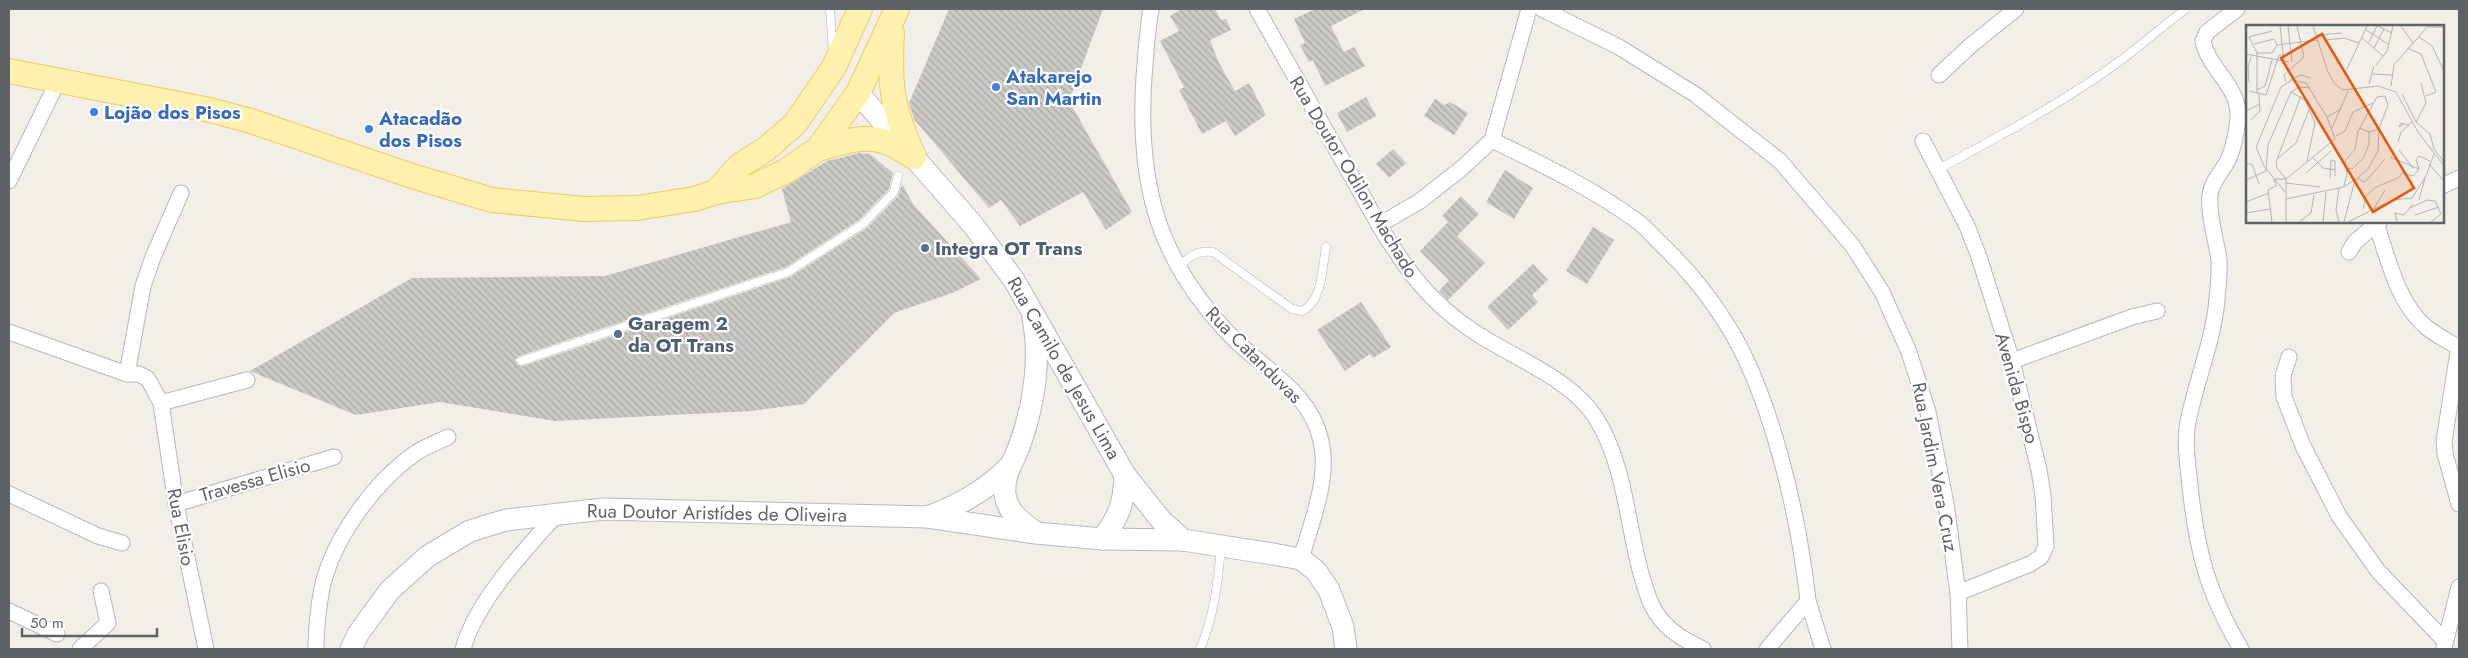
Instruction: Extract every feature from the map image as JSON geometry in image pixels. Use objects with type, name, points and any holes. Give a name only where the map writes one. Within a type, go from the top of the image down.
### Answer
[{"type":"main road","points":[[716,192],[739,166],[766,149],[795,124],[834,67],[859,11]]},
{"type":"main road","points":[[858,94],[859,11]]},
{"type":"main road","points":[[9,71],[210,110],[251,121],[412,176],[492,200],[584,209],[637,208],[694,199],[716,192],[755,186],[786,171],[818,149],[858,94],[895,15]]},
{"type":"main road","points":[[895,15],[890,70],[893,102],[899,125],[914,157]]},
{"type":"main road","name":"Rua Camilo de Jesus Lima","points":[[858,94],[994,250],[1031,308],[1126,475],[1124,500],[1115,522],[1102,539]]},
{"type":"main road","points":[[818,149],[852,140],[867,139],[886,142],[914,157]]},
{"type":"main road","points":[[1031,308],[1036,337],[1033,393],[1020,447],[1008,468],[1005,496],[1010,511],[1036,533]]},
{"type":"main road","name":"Rua Doutor Aristídes de Oliveira","points":[[927,516],[966,501],[997,479],[1008,468]]},
{"type":"main road","points":[[1126,475],[1161,520],[1183,540]]},
{"type":"main road","name":"Rua Doutor Aristídes de Oliveira","points":[[351,649],[358,634],[390,590],[428,556],[470,530],[506,520],[604,509],[927,516],[1036,533],[1102,539],[1183,540],[1302,559]]},
{"type":"main road","points":[[1302,559],[1316,571],[1329,590],[1343,627],[1346,649]]},
{"type":"street","name":"Rua Catanduvas","points":[[1151,9],[1143,92],[1143,154],[1148,190],[1156,217],[1179,267],[1193,291],[1235,339],[1292,389],[1313,419],[1321,440],[1322,473],[1302,559]]},
{"type":"street","name":"Rua Doutor Odilon Machado","points":[[1257,9],[1400,260],[1419,286],[1446,312],[1473,332],[1575,394],[1596,417],[1608,443],[1617,470],[1649,603],[1665,624],[1687,641],[1703,649]]},
{"type":"street","points":[[1379,224],[1420,201],[1462,168],[1492,140],[1529,9]]},
{"type":"street","name":"Rua Jardim Vera Cruz","points":[[1542,9],[1619,47],[1696,95],[1780,161],[1852,245],[1882,292],[1910,352],[1930,422],[1946,504],[1963,647]]},
{"type":"street","points":[[1939,76],[1970,46],[2016,9]]},
{"type":"street","points":[[2237,9],[2208,32],[2203,41],[2210,57],[2230,86],[2238,118],[2228,161],[2217,176],[2210,195],[2219,261],[2217,300],[2212,332],[2188,422],[2187,451],[2198,550],[2208,582],[2226,623],[2241,649]]},
{"type":"street","points":[[9,181],[58,81]]},
{"type":"street","points":[[1492,140],[1592,192],[1638,222],[1687,269],[1725,321],[1753,376],[1774,435],[1800,539],[1808,601],[1823,649]]},
{"type":"street","name":"Avenida Bispo","points":[[1923,142],[1939,169],[1967,226],[2012,360],[2039,470],[2046,546],[2041,557],[2030,564],[1958,594]]},
{"type":"street","points":[[2443,186],[2459,178]]},
{"type":"street","points":[[127,374],[143,286],[153,257],[181,193]]},
{"type":"street","points":[[2349,252],[2354,242],[2378,222],[2398,286],[2413,314],[2426,327],[2459,347],[2444,441],[2445,454],[2459,504]]},
{"type":"street","points":[[2012,360],[2132,317],[2157,311]]},
{"type":"street","points":[[9,332],[127,374],[143,376],[156,393],[246,380]]},
{"type":"street","points":[[2289,357],[2283,376],[2284,397],[2303,446],[2339,516],[2378,571],[2444,645]]},
{"type":"street","name":"Rua Elisio","points":[[156,393],[176,504],[206,649]]},
{"type":"street","points":[[316,649],[317,618],[323,586],[344,535],[360,509],[397,467],[419,451],[448,437]]},
{"type":"street","name":"Travessa Elisio","points":[[176,504],[334,457]]},
{"type":"street","points":[[9,494],[98,536],[122,543]]},
{"type":"street","points":[[463,649],[480,612],[513,564],[557,514]]},
{"type":"street","points":[[2444,645],[2459,587]]},
{"type":"street","points":[[80,649],[108,623],[100,591]]},
{"type":"street","points":[[1767,649],[1789,626],[1808,601]]},
{"type":"street","points":[[9,611],[57,634]]},
{"type":"lane","points":[[830,9],[834,67]]},
{"type":"lane","points":[[1939,169],[2022,124],[2117,63],[2186,9]]},
{"type":"lane","points":[[521,360],[788,272],[863,224],[894,192],[898,176]]},
{"type":"lane","points":[[1179,267],[1190,256],[1200,250],[1212,252],[1225,259],[1292,308],[1302,311],[1311,307],[1316,297],[1326,247]]},
{"type":"lane","points":[[1200,649],[1208,632],[1216,599],[1221,546]]},
{"type":"building","points":[[949,9],[1103,9],[1069,101],[1132,212],[1106,230],[1083,192],[1020,226],[1001,200],[989,208],[914,119],[909,103]]},
{"type":"building","points":[[1182,9],[1215,9],[1221,20],[1226,19],[1231,30],[1210,40],[1219,63],[1235,91],[1249,83],[1266,115],[1235,136],[1226,121],[1202,134],[1179,90],[1184,87],[1160,41],[1179,31],[1170,16]]},
{"type":"building","points":[[1315,9],[1365,9],[1331,26],[1344,52],[1354,47],[1365,66],[1325,86],[1313,60],[1309,62],[1300,45],[1305,43],[1294,19]]},
{"type":"building","points":[[1366,97],[1376,116],[1347,132],[1337,113]]},
{"type":"building","points":[[1435,99],[1445,105],[1450,102],[1468,113],[1454,135],[1424,116]]},
{"type":"building","points":[[1393,149],[1406,163],[1389,178],[1376,164]]},
{"type":"building","points":[[859,153],[870,154],[893,173],[889,189],[859,220],[786,267],[519,356],[515,360],[518,365],[523,366],[790,277],[867,228],[898,196],[902,184],[913,204],[981,279],[952,293],[894,313],[804,404],[751,411],[555,421],[440,402],[356,415],[250,371],[412,278],[605,276],[791,222],[782,189],[827,161]]},
{"type":"building","points":[[1505,170],[1533,188],[1514,219],[1486,202]]},
{"type":"building","points":[[1461,196],[1479,214],[1457,236],[1485,263],[1448,300],[1439,291],[1449,280],[1420,251],[1448,222],[1442,216]]},
{"type":"building","points":[[1593,227],[1614,240],[1587,284],[1566,271]]},
{"type":"building","points":[[1533,264],[1548,280],[1532,295],[1538,302],[1508,330],[1487,307]]},
{"type":"building","points":[[1361,302],[1391,347],[1373,358],[1370,354],[1345,371],[1317,330]]},
{"type":"place","name":"Atakarejo San Martin","points":[[996,87]]},
{"type":"place","name":"Lojão dos Pisos","points":[[94,112]]},
{"type":"place","name":"Atacadão dos Pisos","points":[[369,129]]},
{"type":"place","name":"Integra OT Trans","points":[[925,248]]},
{"type":"place","name":"Garagem 2 da OT Trans","points":[[618,334]]}]
